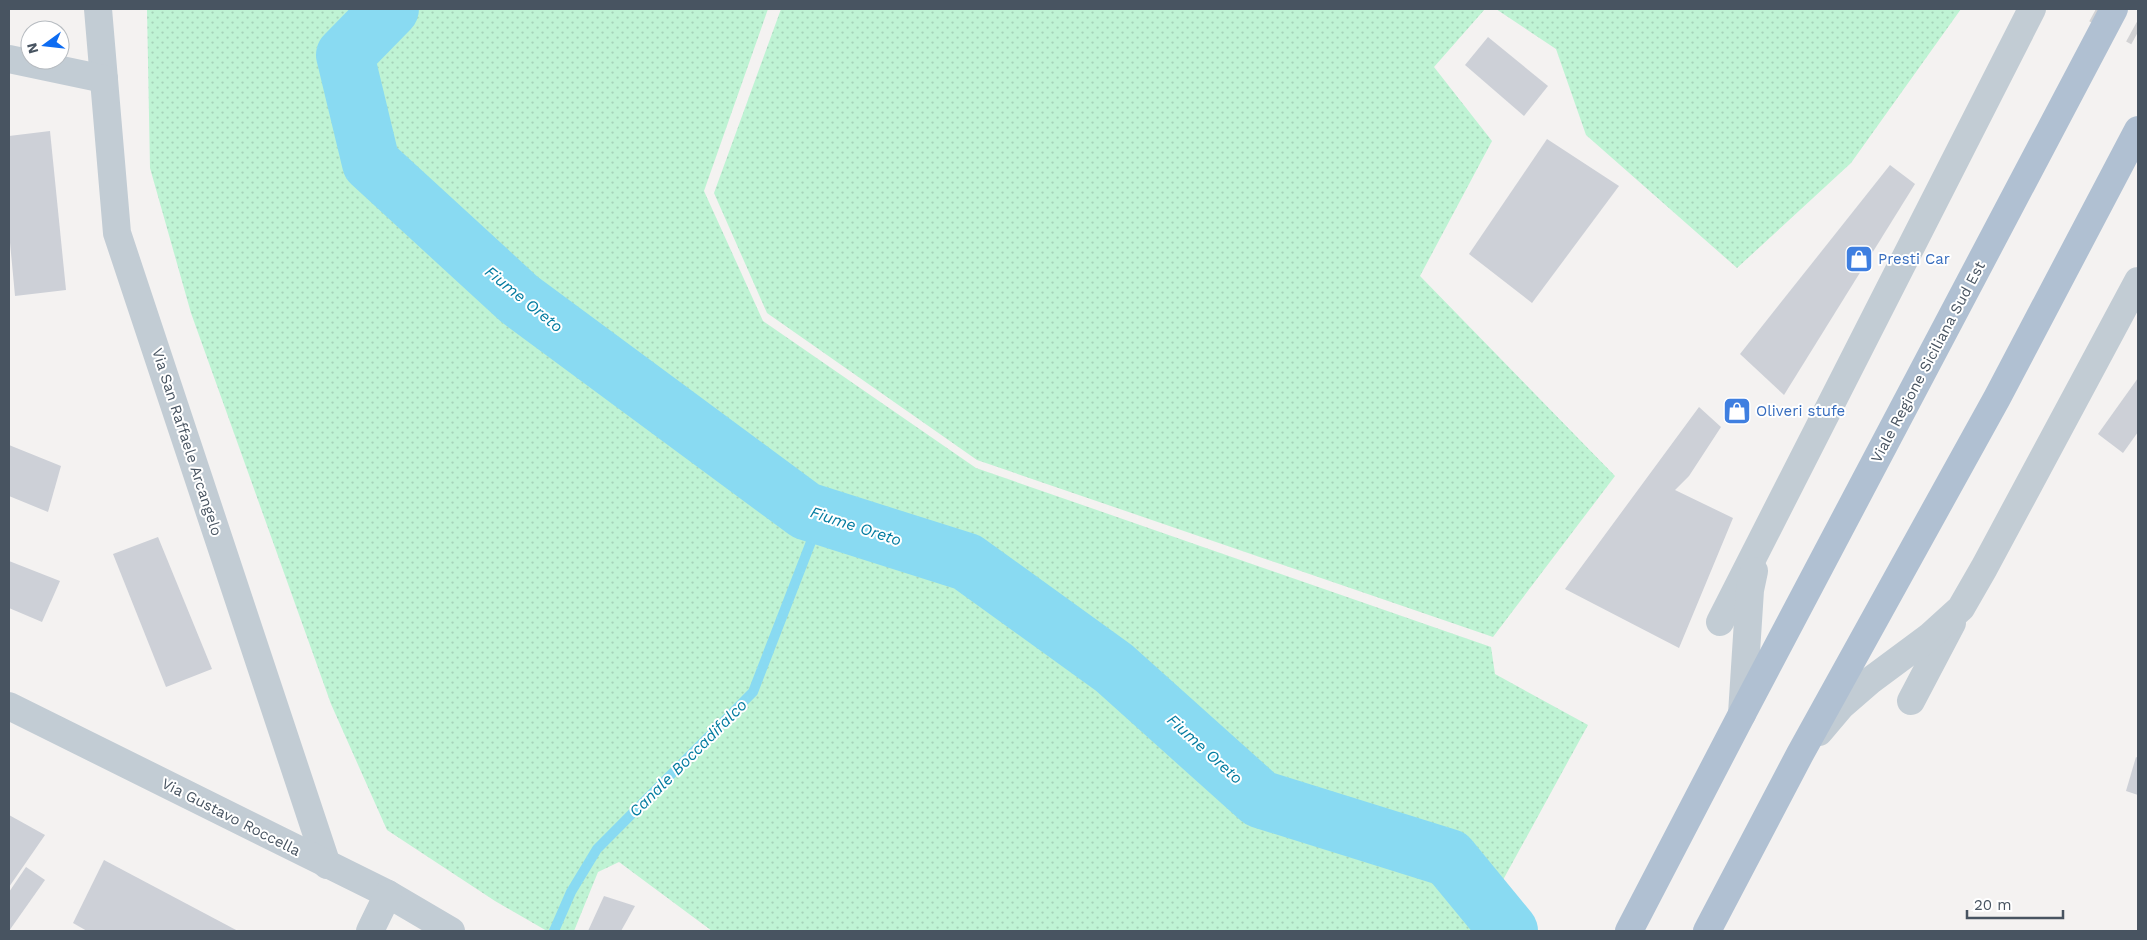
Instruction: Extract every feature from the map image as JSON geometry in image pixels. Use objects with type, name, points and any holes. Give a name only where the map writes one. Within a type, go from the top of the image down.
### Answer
[{"type":"main road","name":"Viale Regione Siciliana Sud Est","points":[[1629,931],[2114,9]]},
{"type":"main road","points":[[1707,931],[1800,754],[1997,398],[2138,130]]},
{"type":"street","name":"Via San Raffaele Arcangelo","points":[[98,9],[117,233],[327,865]]},
{"type":"street","name":"Viale Regione Siciliana Sud Est","points":[[1720,622],[2032,9]]},
{"type":"street","points":[[9,59],[104,79]]},
{"type":"street","points":[[1911,701],[2138,281]]},
{"type":"street","name":"Viale Regione Siciliana Sud Est","points":[[1742,714],[1750,590],[1756,562],[1772,520]]},
{"type":"street","points":[[1800,754],[1841,706],[1871,680],[1929,637],[1960,608]]},
{"type":"street","name":"Via Gustavo Roccella","points":[[9,706],[388,894],[451,931]]},
{"type":"street","points":[[370,931],[388,894]]},
{"type":"green space","points":[[147,9],[768,9],[704,191],[763,321],[976,468],[1491,647],[1495,674],[1588,725],[1475,931],[712,931],[619,862],[598,872],[574,931],[547,931],[495,901],[387,830],[331,704],[191,313],[150,168]]},
{"type":"green space","points":[[781,9],[1485,9],[1434,67],[1492,141],[1420,276],[1615,476],[1493,637],[977,460],[767,313],[714,193]]},
{"type":"green space","points":[[1496,9],[1961,9],[1851,163],[1737,268],[1586,135],[1556,49]]},
{"type":"building","points":[[1488,37],[1548,86],[1524,116],[1465,65]]},
{"type":"building","points":[[50,131],[66,290],[15,296],[9,232],[9,136]]},
{"type":"building","points":[[1547,139],[1619,186],[1532,303],[1469,254]]},
{"type":"building","points":[[1890,165],[1915,184],[1784,395],[1740,354]]},
{"type":"building","points":[[2138,378],[2138,432],[2123,453],[2098,434]]},
{"type":"building","points":[[1699,407],[1721,427],[1689,476],[1675,490],[1733,518],[1679,648],[1565,589]]},
{"type":"building","points":[[9,445],[61,466],[48,512],[9,496]]},
{"type":"building","points":[[158,537],[212,669],[166,687],[113,554]]},
{"type":"building","points":[[9,561],[60,581],[42,622],[9,608]]},
{"type":"building","points":[[2136,757],[2138,758],[2138,795],[2126,791]]},
{"type":"building","points":[[9,815],[45,835],[9,887]]},
{"type":"building","points":[[104,860],[238,931],[87,931],[73,923]]},
{"type":"building","points":[[26,867],[45,880],[9,931],[9,892]]},
{"type":"building","points":[[604,896],[635,906],[621,931],[588,931]]},
{"type":"waterway","name":"Fiume Oreto","points":[[390,9],[345,55],[371,163],[519,299],[806,511],[967,562],[1114,668],[1260,799],[1449,858],[1509,931]]},
{"type":"waterway","name":"Canale Boccadifalco","points":[[554,931],[571,892],[597,849],[753,692],[821,516]]},
{"type":"tunnel","points":[[2096,9],[2138,32]]},
{"type":"place","name":"Presti Car","points":[[1859,259]]},
{"type":"place","name":"Oliveri stufe","points":[[1737,411]]}]
